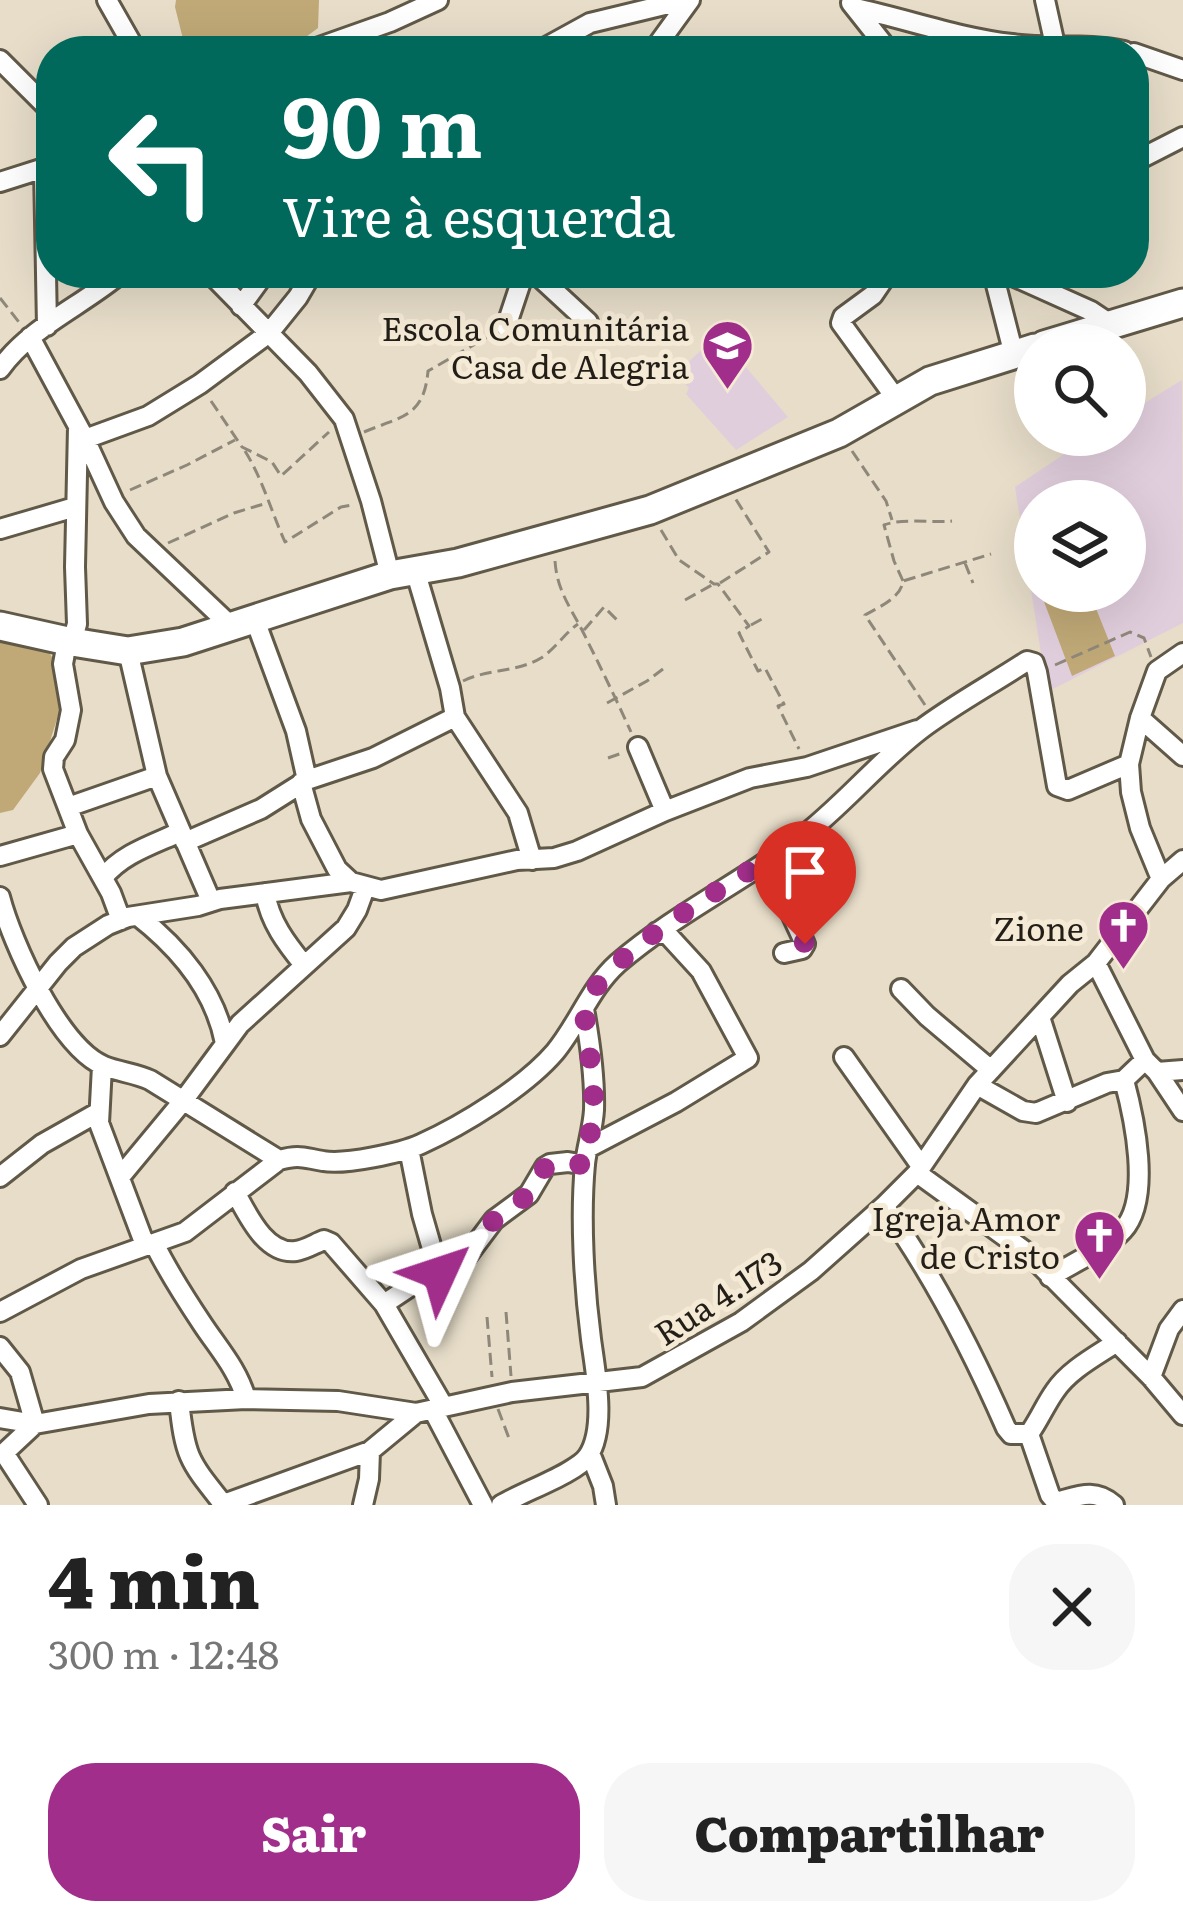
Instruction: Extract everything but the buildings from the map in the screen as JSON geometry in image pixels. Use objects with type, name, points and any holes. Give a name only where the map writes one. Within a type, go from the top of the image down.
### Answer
[{"type":"street","points":[[106,0],[127,36]]},
{"type":"street","points":[[351,36],[438,0]]},
{"type":"street","points":[[566,36],[590,23],[687,0]]},
{"type":"street","points":[[662,36],[687,0]]},
{"type":"street","points":[[1045,0],[1053,36]]},
{"type":"street","points":[[852,4],[966,36]]},
{"type":"street","points":[[852,4],[877,36]]},
{"type":"street","points":[[1149,58],[1183,70]]},
{"type":"street","points":[[0,61],[36,96]]},
{"type":"street","points":[[1149,155],[1176,140],[1183,162]]},
{"type":"street","points":[[0,182],[36,169]]},
{"type":"street","points":[[41,288],[39,332],[114,502],[150,552],[244,624],[296,731],[311,819],[328,855],[358,885],[357,910],[346,928],[240,1024],[120,1177]]},
{"type":"street","points":[[0,369],[39,332],[102,288]]},
{"type":"street","points":[[224,288],[308,374],[348,429],[371,501],[450,688],[455,717],[518,813],[532,860]]},
{"type":"street","points":[[241,306],[254,288]]},
{"type":"street","points":[[81,433],[148,416],[200,384],[268,333],[303,288]]},
{"type":"street","points":[[506,327],[519,288]]},
{"type":"street","points":[[551,288],[588,322]]},
{"type":"street","points":[[878,288],[841,323],[897,400]]},
{"type":"street","points":[[999,288],[1014,326]]},
{"type":"street","points":[[1040,288],[1110,324]]},
{"type":"street","points":[[1115,324],[1183,303]]},
{"type":"street","points":[[0,626],[128,652],[182,643],[402,573],[458,563],[650,510],[839,433],[947,374],[1014,354]]},
{"type":"street","points":[[81,433],[75,511],[77,625],[63,664],[71,710],[52,763],[78,834],[103,878],[129,918],[150,925],[203,984],[225,1043]]},
{"type":"street","points":[[0,529],[75,511],[96,512],[114,502]]},
{"type":"street","points":[[128,652],[157,776],[211,901]]},
{"type":"street","points":[[1183,653],[1157,670],[1130,764],[1140,828],[1160,879],[1183,860]]},
{"type":"street","points":[[0,1312],[51,1283],[196,1226],[279,1160],[294,1155],[331,1161],[394,1153],[464,1120],[530,1077],[554,1053],[603,978],[658,932],[815,826],[930,724],[1027,661],[1034,662],[1037,673],[1061,790],[1130,764]]},
{"type":"street","points":[[103,878],[128,857],[261,809],[304,781],[357,764],[455,717]]},
{"type":"street","points":[[1140,718],[1183,756]]},
{"type":"street","points":[[0,1036],[74,947],[108,925],[265,893],[358,885],[397,889],[469,870],[577,851],[750,778],[807,766],[930,724]]},
{"type":"street","points":[[638,747],[665,811]]},
{"type":"street","points":[[68,807],[157,776]]},
{"type":"street","points":[[0,856],[78,834]]},
{"type":"street","points":[[767,860],[805,944],[784,953]]},
{"type":"street","name":"Rua 4.173","points":[[223,1505],[370,1451],[431,1410],[512,1392],[642,1377],[741,1322],[812,1271],[919,1170],[984,1077],[1096,963],[1160,879]]},
{"type":"street","points":[[265,893],[276,928],[304,964]]},
{"type":"street","points":[[0,897],[26,969],[72,1039],[102,1066],[133,1072],[279,1160]]},
{"type":"street","points":[[384,1304],[464,1260],[494,1220],[538,1184],[545,1167],[586,1156],[748,1058],[700,971],[668,935],[658,932]]},
{"type":"street","points":[[1096,963],[1151,1066],[1183,1111]]},
{"type":"street","points":[[901,989],[1023,1111],[1036,1113],[1151,1066],[1183,1070]]},
{"type":"street","points":[[501,1505],[580,1466],[595,1437],[597,1382],[585,1270],[586,1156],[594,1106],[584,1010]]},
{"type":"street","points":[[1040,1017],[1067,1102]]},
{"type":"street","points":[[844,1058],[919,1170],[1029,1253],[1183,1415]]},
{"type":"street","points":[[102,1066],[97,1113],[120,1177],[150,1244],[230,1362],[246,1399]]},
{"type":"street","points":[[1050,1276],[1123,1230],[1133,1208],[1140,1163],[1124,1080]]},
{"type":"street","points":[[0,1177],[42,1144],[97,1113]]},
{"type":"street","points":[[409,1148],[440,1273]]},
{"type":"street","points":[[235,1192],[270,1243],[296,1251],[328,1241],[384,1304],[431,1410],[483,1505]]},
{"type":"street","points":[[884,1206],[950,1311],[1006,1428],[1012,1434],[1029,1434]]},
{"type":"street","points":[[1151,1377],[1169,1329],[1183,1310]]},
{"type":"street","points":[[1029,1434],[1055,1390],[1117,1342]]},
{"type":"street","points":[[0,1347],[20,1372],[35,1424]]},
{"type":"street","points":[[0,1418],[35,1424],[179,1401],[246,1399],[431,1410]]},
{"type":"street","points":[[179,1401],[188,1458],[223,1505]]},
{"type":"street","points":[[35,1424],[4,1455],[38,1505]]},
{"type":"street","points":[[1029,1434],[1055,1501],[1089,1493],[1114,1505]]},
{"type":"street","points":[[364,1505],[370,1451]]},
{"type":"street","points":[[590,1454],[606,1505]]},
{"type":"path","points":[[0,298],[39,332]]},
{"type":"path","points":[[242,447],[272,462],[281,476],[348,429],[414,411],[427,392],[428,371],[506,327]]},
{"type":"path","points":[[200,384],[266,491],[285,542],[341,507],[371,501]]},
{"type":"path","points":[[839,433],[886,501],[893,521]]},
{"type":"path","points":[[114,502],[129,490],[236,439]]},
{"type":"path","points":[[685,601],[769,552],[724,481]]},
{"type":"path","points":[[150,552],[267,503]]},
{"type":"path","points":[[650,510],[679,560],[716,584],[749,626]]},
{"type":"path","points":[[930,724],[921,700],[865,615],[903,587],[884,524],[952,521]]},
{"type":"path","points":[[550,536],[556,581],[566,605],[638,747]]},
{"type":"path","points":[[903,581],[992,554]]},
{"type":"path","points":[[965,563],[973,583]]},
{"type":"path","points":[[583,632],[604,607],[618,621]]},
{"type":"path","points":[[762,619],[739,634],[758,671],[765,668],[784,704],[778,706],[807,766]]},
{"type":"path","points":[[450,688],[488,671],[539,660],[578,624]]},
{"type":"path","points":[[1037,673],[1130,632],[1144,638],[1157,670]]},
{"type":"path","points":[[607,704],[663,669]]},
{"type":"path","points":[[506,1312],[512,1392]]},
{"type":"shaded area","points":[[176,0],[319,0],[318,28],[307,36],[182,36]]},
{"type":"shaded area","name":"Escola Comunitária Casa de Alegria","points":[[718,334],[788,417],[736,450],[686,394],[689,388],[676,374]]},
{"type":"shaded area","points":[[1182,380],[1183,623],[1047,692],[1035,612],[1146,612],[1146,480],[1026,480],[1062,456],[1146,456],[1146,402]]},
{"type":"shaded area","points":[[1048,612],[1097,612],[1115,656],[1072,676]]},
{"type":"shaded area","points":[[0,628],[39,637],[65,677],[63,700],[40,773],[13,810],[0,813]]},
{"type":"place","name":"Escola Comunitária Casa de Alegria","points":[[728,391]]},
{"type":"place","name":"Zione","points":[[1123,972]]},
{"type":"place","name":"Igreja Amor de Cristo","points":[[1099,1281]]},
{"type":"route","points":[[440,1273],[474,1250],[487,1227],[538,1184],[545,1167],[558,1161],[585,1165],[594,1106],[584,1010],[595,987],[618,963],[767,860],[805,944]]}]
